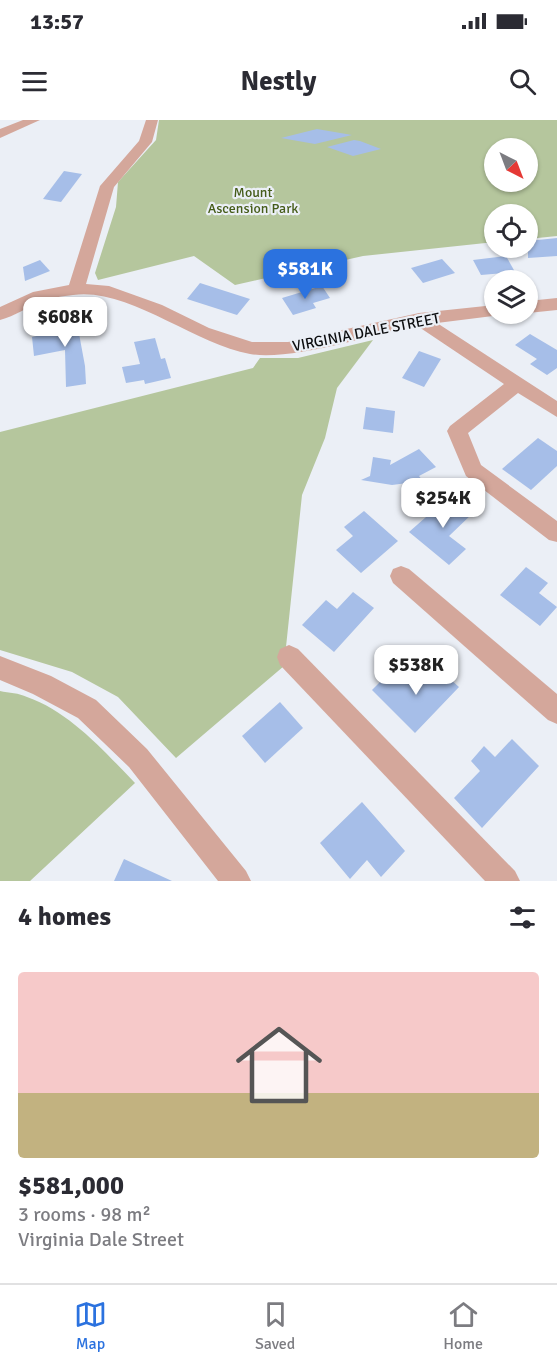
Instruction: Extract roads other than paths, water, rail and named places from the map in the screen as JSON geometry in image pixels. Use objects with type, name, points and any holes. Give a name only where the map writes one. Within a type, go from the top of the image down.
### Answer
[{"type":"street","points":[[0,124],[24,120]]},
{"type":"street","points":[[0,134],[34,120]]},
{"type":"street","points":[[76,289],[107,186],[145,142],[152,120]]},
{"type":"street","name":"VIRGINIA DALE STREET","points":[[0,314],[39,296],[76,289],[103,290],[126,297],[203,332],[251,348],[288,348],[419,320],[484,312]]},
{"type":"street","points":[[538,306],[557,304]]},
{"type":"street","points":[[419,320],[557,410]]},
{"type":"street","points":[[518,383],[457,431],[473,470],[557,533]]},
{"type":"street","points":[[401,576],[557,711]]},
{"type":"street","points":[[289,657],[505,881]]},
{"type":"street","points":[[0,669],[42,685],[87,710],[138,758],[236,881]]},
{"type":"park label","name":"Mount Ascension Park","points":[[253,200]]}]
